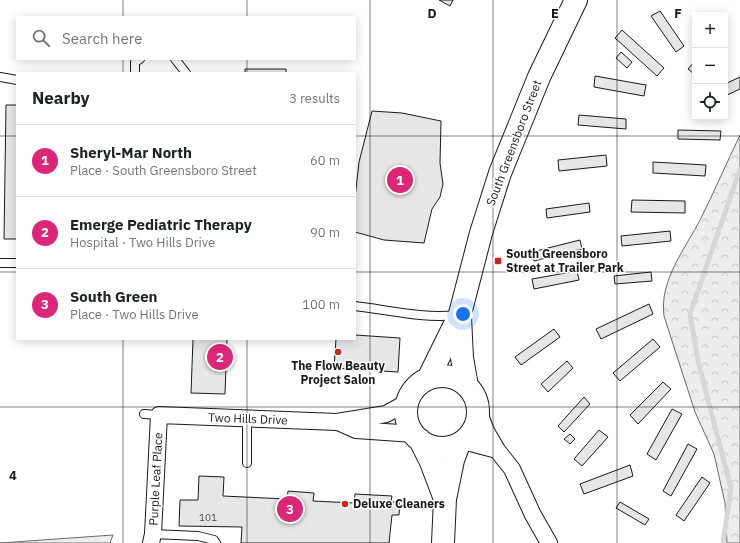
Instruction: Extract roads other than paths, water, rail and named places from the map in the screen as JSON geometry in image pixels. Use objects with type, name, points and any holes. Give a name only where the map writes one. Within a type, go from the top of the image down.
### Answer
[{"type":"main road","name":"South Greensboro Street","points":[[428,379],[460,314],[500,173],[539,77],[576,0]]},
{"type":"main road","name":"South Greensboro Street","points":[[460,314],[462,358],[467,386]]},
{"type":"main road","points":[[443,543],[445,499],[453,460],[461,443],[472,432],[476,423],[478,410],[473,392],[467,386],[448,376],[438,376],[428,379],[420,384],[412,393],[408,402],[406,415],[409,427],[432,462],[445,499]]},
{"type":"main road","points":[[417,437],[429,446],[439,448],[450,447],[461,443]]},
{"type":"street","name":"Two Hills Drive","points":[[152,415],[337,422],[386,414],[408,402]]},
{"type":"street","points":[[478,410],[486,432],[497,450],[512,469],[533,515],[549,543]]},
{"type":"street","name":"Purple Leaf Place","points":[[152,415],[152,539]]},
{"type":"street","name":"Two Hills Drive","points":[[337,422],[356,430],[417,437]]},
{"type":"street","points":[[461,443],[497,450]]},
{"type":"lane","points":[[135,72],[135,62],[138,60]]},
{"type":"lane","points":[[176,60],[185,72]]},
{"type":"lane","points":[[0,77],[16,80]]},
{"type":"lane","points":[[0,263],[16,263]]},
{"type":"lane","points":[[356,306],[445,316],[460,314]]},
{"type":"lane","points":[[247,418],[247,463]]},
{"type":"lane","points":[[152,539],[198,536],[214,540],[216,543]]},
{"type":"waterway","points":[[723,543],[731,488],[698,361],[690,314],[740,169]]},
{"type":"place","name":"Sheryl-Mar North","points":[[400,180]]},
{"type":"place","name":"South Greensboro Street at Trailer Park","points":[[498,261]]},
{"type":"place","name":"The Flow Beauty Project Salon","points":[[338,352]]},
{"type":"place","name":"Emerge Pediatric Therapy","points":[[220,357]]},
{"type":"place","name":"Deluxe Cleaners","points":[[345,504]]},
{"type":"place","name":"South Green","points":[[290,509]]}]
